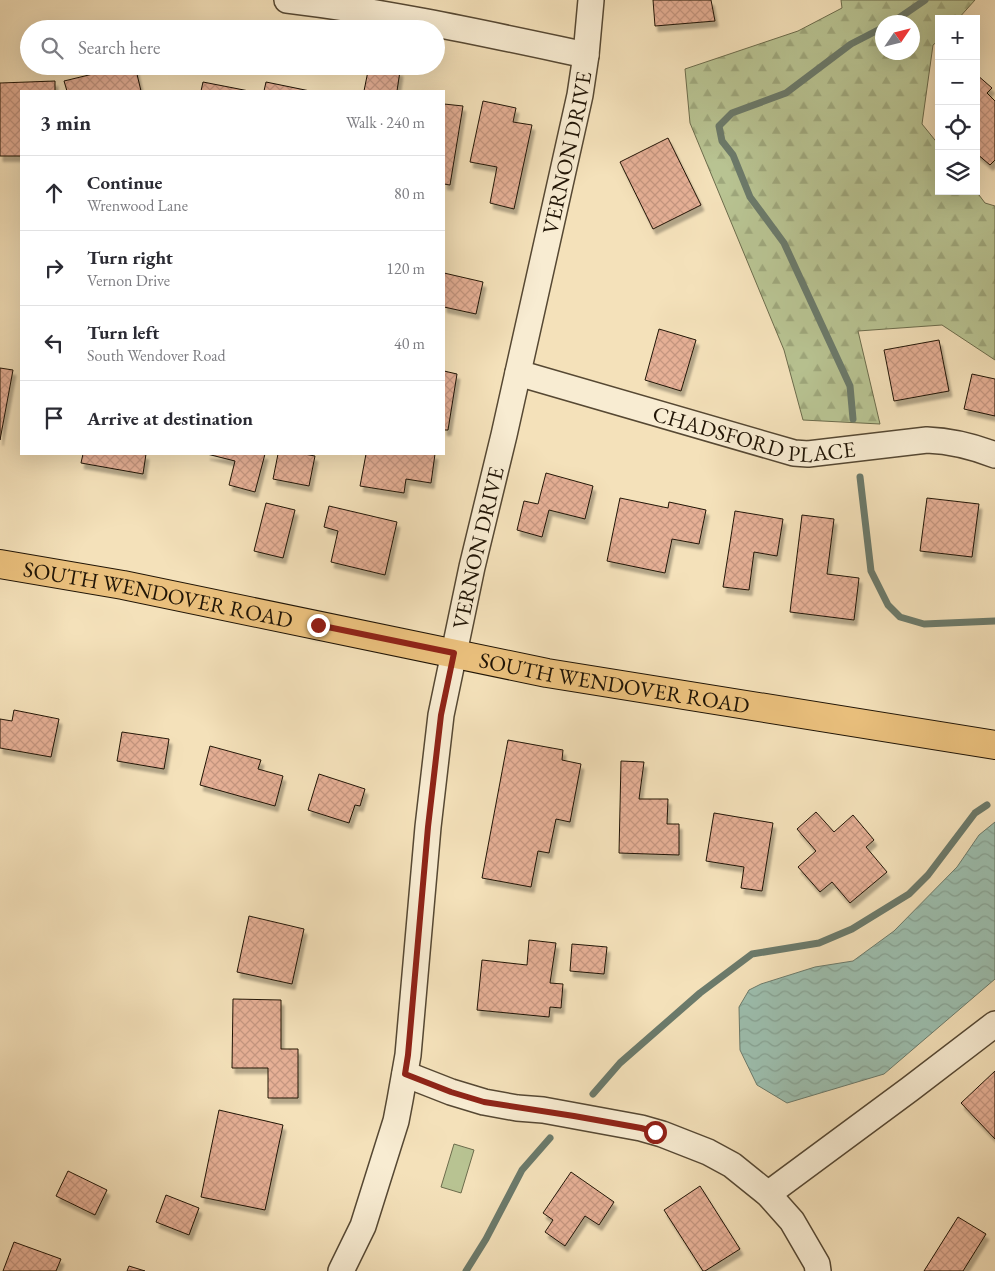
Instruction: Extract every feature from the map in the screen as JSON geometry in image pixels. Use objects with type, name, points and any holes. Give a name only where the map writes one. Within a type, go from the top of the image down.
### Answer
[{"type":"main road","name":"SOUTH WENDOVER ROAD","points":[[0,564],[133,587],[547,673],[995,745]]},
{"type":"street","points":[[287,0],[330,5],[416,20]]},
{"type":"street","name":"VERNON DRIVE","points":[[342,1271],[363,1226],[396,1121],[408,1055],[428,827],[441,715],[472,566],[518,373],[580,95],[586,55],[590,0]]},
{"type":"street","points":[[445,26],[586,55]]},
{"type":"street","name":"CHADSFORD PLACE","points":[[518,373],[794,453],[808,454],[927,440],[972,447],[995,455]]},
{"type":"street","points":[[768,1194],[995,1024]]},
{"type":"street","points":[[405,1074],[451,1092],[484,1102],[542,1110],[641,1128],[708,1152],[732,1166],[768,1194],[792,1221],[817,1264],[818,1271]]},
{"type":"green space","points":[[841,0],[975,0],[962,15],[935,15],[935,43],[933,45],[922,124],[935,140],[935,195],[979,195],[985,203],[995,206],[995,360],[942,325],[858,331],[880,424],[803,420],[784,350],[690,123],[685,69],[798,31],[842,8]]},
{"type":"green space","points":[[454,1144],[474,1150],[461,1193],[441,1187]]},
{"type":"water","points":[[995,822],[995,979],[884,1074],[787,1103],[757,1085],[740,1050],[739,1007],[749,990],[761,984],[815,967],[853,961],[894,931],[957,867],[979,835]]},
{"type":"building","points":[[653,0],[711,0],[715,21],[655,26]]},
{"type":"building","points":[[89,75],[137,75],[141,90],[67,90],[64,81]]},
{"type":"building","points":[[367,75],[399,75],[397,90],[364,90]]},
{"type":"building","points":[[980,78],[992,88],[987,93],[995,101],[995,160],[990,165],[980,156]]},
{"type":"building","points":[[55,81],[55,90],[20,90],[20,156],[0,156],[0,83]]},
{"type":"building","points":[[203,82],[244,90],[201,90]]},
{"type":"building","points":[[266,82],[305,90],[264,90]]},
{"type":"building","points":[[483,101],[516,108],[513,122],[532,125],[514,209],[490,203],[497,167],[470,162]]},
{"type":"building","points":[[445,104],[463,106],[450,185],[445,184]]},
{"type":"building","points":[[668,138],[701,205],[653,229],[620,162]]},
{"type":"building","points":[[445,273],[483,282],[476,314],[445,307]]},
{"type":"building","points":[[659,329],[696,340],[681,391],[645,380]]},
{"type":"building","points":[[939,340],[949,391],[894,401],[884,350]]},
{"type":"building","points":[[0,368],[13,370],[0,440]]},
{"type":"building","points":[[445,371],[457,374],[448,430],[445,430]]},
{"type":"building","points":[[972,374],[995,379],[995,416],[964,409]]},
{"type":"building","points":[[83,455],[146,455],[143,474],[81,463]]},
{"type":"building","points":[[211,455],[265,455],[255,492],[229,485],[235,461]]},
{"type":"building","points":[[278,455],[315,456],[309,486],[273,479]]},
{"type":"building","points":[[366,455],[435,455],[431,483],[406,479],[404,493],[360,486]]},
{"type":"building","points":[[546,473],[593,486],[585,519],[549,510],[542,537],[517,530],[524,501],[538,504]]},
{"type":"building","points":[[620,498],[668,508],[669,502],[706,510],[699,544],[672,539],[665,573],[607,561]]},
{"type":"building","points":[[927,498],[979,504],[972,557],[920,551]]},
{"type":"building","points":[[266,503],[295,510],[283,558],[254,551]]},
{"type":"building","points":[[329,506],[397,522],[385,575],[331,562],[338,531],[324,527]]},
{"type":"building","points":[[735,511],[783,519],[777,556],[754,552],[749,590],[723,587]]},
{"type":"building","points":[[802,515],[834,519],[827,574],[859,578],[854,620],[790,612]]},
{"type":"building","points":[[14,710],[59,719],[51,757],[0,748],[0,719],[12,721]]},
{"type":"building","points":[[122,732],[169,739],[164,769],[117,761]]},
{"type":"building","points":[[508,740],[563,750],[562,760],[581,764],[570,822],[556,819],[549,853],[538,851],[531,887],[482,878]]},
{"type":"building","points":[[210,746],[261,760],[258,769],[283,776],[275,806],[200,785]]},
{"type":"building","points":[[621,761],[644,762],[639,799],[668,799],[667,824],[679,824],[679,855],[619,853]]},
{"type":"building","points":[[319,774],[365,789],[360,806],[355,805],[349,823],[308,810]]},
{"type":"building","points":[[816,812],[834,832],[853,815],[874,840],[866,847],[887,872],[850,903],[832,882],[820,892],[798,867],[816,851],[797,829]]},
{"type":"building","points":[[714,813],[773,823],[762,891],[741,888],[744,867],[706,861]]},
{"type":"building","points":[[249,916],[304,929],[292,984],[237,972]]},
{"type":"building","points":[[529,940],[556,943],[550,983],[563,984],[561,1008],[550,1007],[549,1017],[477,1010],[482,960],[527,965]]},
{"type":"building","points":[[572,944],[607,947],[604,974],[570,971]]},
{"type":"building","points":[[233,999],[281,1000],[281,1049],[298,1049],[298,1098],[268,1098],[268,1068],[232,1068]]},
{"type":"building","points":[[995,1071],[995,1139],[961,1103]]},
{"type":"building","points":[[219,1110],[283,1125],[265,1210],[201,1197]]},
{"type":"building","points":[[68,1171],[107,1190],[95,1215],[56,1196]]},
{"type":"building","points":[[571,1172],[614,1202],[599,1225],[585,1216],[565,1246],[545,1232],[553,1220],[543,1213]]},
{"type":"building","points":[[700,1186],[740,1249],[705,1271],[703,1271],[664,1210]]},
{"type":"building","points":[[166,1195],[199,1208],[189,1235],[156,1222]]},
{"type":"building","points":[[958,1217],[986,1234],[963,1271],[924,1271]]},
{"type":"building","points":[[14,1242],[61,1259],[56,1271],[3,1271]]},
{"type":"building","points":[[129,1266],[145,1271],[127,1271]]},
{"type":"waterway","points":[[903,15],[925,0]]},
{"type":"waterway","points":[[853,419],[850,386],[784,243],[750,197],[733,155],[722,141],[719,126],[732,113],[786,93],[851,44],[875,32]]},
{"type":"waterway","points":[[860,477],[871,571],[888,605],[900,617],[924,624],[995,621]]},
{"type":"waterway","points":[[593,1094],[620,1063],[700,993],[752,954],[819,943],[852,929],[909,894],[928,875],[975,813],[987,805]]},
{"type":"waterway","points":[[466,1271],[486,1239],[522,1170],[550,1138]]},
{"type":"route","points":[[318,625],[454,653],[441,715],[435,762],[405,1074],[451,1092],[484,1102],[542,1110],[655,1132]]}]
